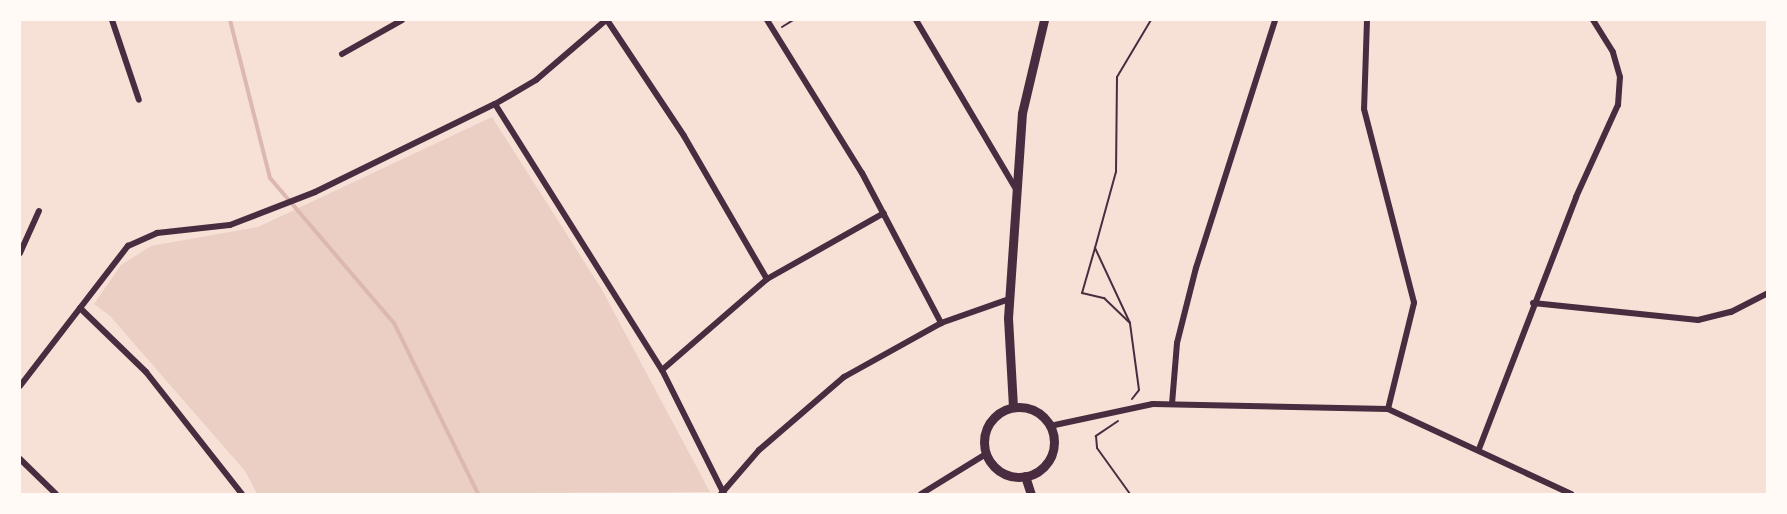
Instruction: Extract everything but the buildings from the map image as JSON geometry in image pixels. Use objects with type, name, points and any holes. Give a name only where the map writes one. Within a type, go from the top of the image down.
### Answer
[{"type":"street","points":[[112,20],[140,100]]},
{"type":"street","points":[[342,54],[402,20]]},
{"type":"street","points":[[20,386],[128,246],[157,233],[230,225],[271,212],[315,192],[495,104],[536,80],[607,20],[767,279]]},
{"type":"street","points":[[766,20],[884,213],[941,323]]},
{"type":"street","points":[[916,20],[1016,190]]},
{"type":"street","points":[[1012,407],[1009,299],[1016,190],[1028,79],[1044,20]]},
{"type":"street","points":[[1172,404],[1177,343],[1196,268],[1275,20]]},
{"type":"street","points":[[1367,20],[1364,109],[1414,303],[1388,409]]},
{"type":"street","points":[[1479,449],[1533,303],[1618,105],[1620,77],[1613,52],[1593,20]]},
{"type":"street","points":[[495,104],[662,370],[723,494],[759,450],[835,384],[941,323],[1009,299]]},
{"type":"street","points":[[20,253],[39,211]]},
{"type":"street","points":[[662,370],[767,279],[884,213]]},
{"type":"street","points":[[1533,303],[1698,320],[1731,312],[1767,293]]},
{"type":"street","points":[[80,308],[146,372],[242,495]]},
{"type":"street","points":[[1050,426],[1124,410],[1172,404],[1388,409],[1479,449],[1571,495]]},
{"type":"street","points":[[1012,407],[1027,407],[1050,426],[1054,437],[1048,461],[1025,477],[1003,472],[986,454],[989,424],[1012,407]]},
{"type":"street","points":[[921,495],[986,454]]},
{"type":"street","points":[[20,459],[56,495]]},
{"type":"street","points":[[1025,477],[1031,495]]},
{"type":"path","points":[[775,32],[792,20]]},
{"type":"path","points":[[1130,323],[1104,298],[1082,293],[1116,172],[1117,77],[1151,20]]},
{"type":"path","points":[[1095,248],[1130,323],[1139,390],[1124,410],[1120,420],[1096,436],[1097,448],[1130,495]]},
{"type":"shaded area","points":[[492,117],[601,288],[710,492],[257,494],[245,471],[110,316],[94,304],[121,265],[151,246],[258,227]]},
{"type":"waterway","points":[[230,20],[270,178],[394,323],[478,494]]}]
